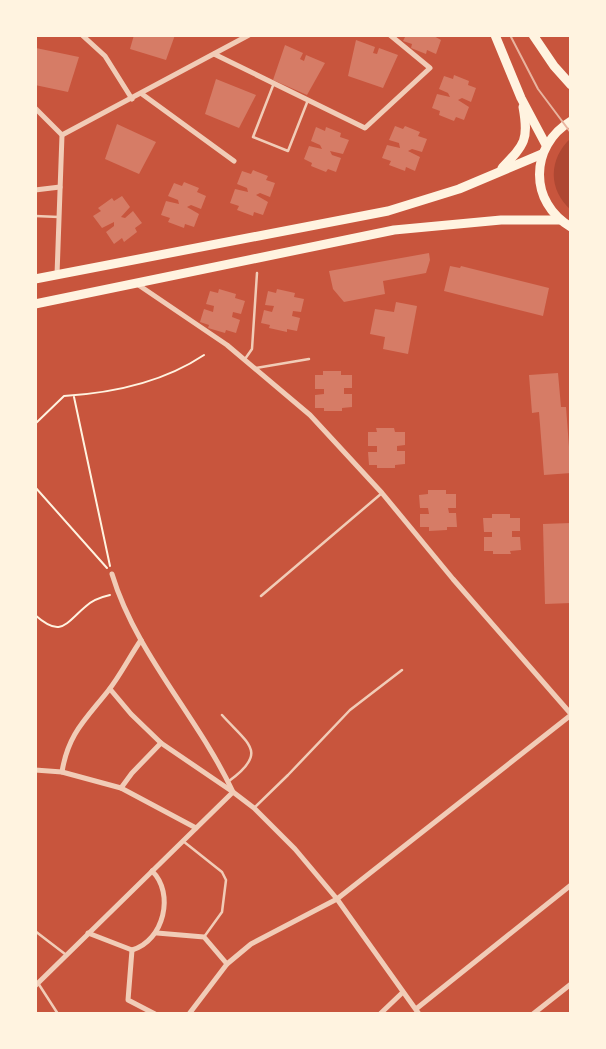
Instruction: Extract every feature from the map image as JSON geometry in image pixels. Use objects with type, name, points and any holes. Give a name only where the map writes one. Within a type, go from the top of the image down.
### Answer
[{"type":"main road","points":[[495,35],[521,98],[546,145]]},
{"type":"main road","points":[[533,35],[571,85]]},
{"type":"main road","points":[[498,173],[522,148],[526,139],[527,129],[521,98]]},
{"type":"main road","points":[[568,226],[547,205],[542,195],[539,175],[546,145],[571,121]]},
{"type":"main road","points":[[35,279],[388,211],[450,192],[542,154]]},
{"type":"main road","points":[[35,304],[394,230],[484,221],[568,226]]},
{"type":"street","points":[[82,35],[105,56],[132,99]]},
{"type":"street","points":[[62,135],[248,35]]},
{"type":"street","points":[[214,54],[365,128],[430,68],[390,35]]},
{"type":"street","points":[[142,94],[234,161]]},
{"type":"street","points":[[35,108],[62,135],[57,275]]},
{"type":"street","points":[[35,190],[60,187]]},
{"type":"street","points":[[137,284],[245,359],[310,415],[382,493],[571,714],[337,899],[251,944],[227,964],[189,1014]]},
{"type":"street","points":[[112,574],[118,594],[141,640],[219,761],[233,792]]},
{"type":"street","points":[[62,772],[72,737],[110,689],[141,640]]},
{"type":"street","points":[[110,689],[161,743],[254,808],[295,849],[337,899],[417,1011],[571,886]]},
{"type":"street","points":[[121,788],[161,743]]},
{"type":"street","points":[[35,770],[62,772],[121,788],[196,828]]},
{"type":"street","points":[[37,985],[233,792]]},
{"type":"street","points":[[88,933],[132,950],[147,944],[157,933],[164,892],[160,880],[152,871]]},
{"type":"street","points":[[157,933],[204,937],[227,964]]},
{"type":"street","points":[[132,950],[128,1000],[155,1014]]},
{"type":"street","points":[[533,1014],[571,984]]},
{"type":"street","points":[[380,1014],[403,992]]},
{"type":"lane","points":[[274,83],[253,137],[288,151],[308,100]]},
{"type":"lane","points":[[35,216],[60,217]]},
{"type":"lane","points":[[245,359],[252,349],[257,273]]},
{"type":"lane","points":[[256,368],[309,359]]},
{"type":"lane","points":[[261,596],[382,493]]},
{"type":"lane","points":[[254,808],[350,710],[402,670]]},
{"type":"lane","points":[[222,715],[252,752],[247,768],[229,782]]},
{"type":"lane","points":[[183,841],[222,873],[226,880],[222,912],[204,937]]},
{"type":"lane","points":[[35,931],[66,955]]},
{"type":"lane","points":[[37,985],[58,1014]]},
{"type":"path","points":[[35,424],[64,396],[110,392],[140,384],[170,373],[204,355]]},
{"type":"path","points":[[74,396],[112,574]]},
{"type":"path","points":[[35,487],[112,574]]},
{"type":"path","points":[[35,615],[47,624],[62,626],[71,622],[94,601],[118,594]]},
{"type":"shaded area","points":[[571,138],[571,210],[558,193],[554,174],[558,155]]},
{"type":"building","points":[[134,35],[175,35],[166,60],[130,49]]},
{"type":"building","points":[[406,35],[432,35],[441,40],[436,54],[427,50],[426,54],[411,48],[412,44],[403,41]]},
{"type":"building","points":[[356,40],[375,47],[373,53],[377,54],[379,48],[398,55],[383,88],[348,76]]},
{"type":"building","points":[[285,45],[303,53],[300,59],[304,61],[306,55],[325,63],[307,95],[273,80]]},
{"type":"building","points":[[36,48],[79,57],[68,92],[35,85]]},
{"type":"building","points":[[454,75],[469,81],[468,85],[476,88],[471,102],[462,98],[458,100],[469,107],[464,120],[456,117],[454,121],[439,115],[440,111],[432,108],[437,94],[450,97],[439,89],[444,76],[453,79]]},
{"type":"building","points":[[216,79],[256,95],[239,128],[205,114]]},
{"type":"building","points":[[117,124],[156,142],[139,174],[105,159]]},
{"type":"building","points":[[395,126],[403,129],[405,126],[420,132],[418,136],[427,139],[422,152],[412,149],[408,151],[420,157],[415,171],[406,167],[405,171],[389,165],[391,161],[382,158],[387,145],[400,148],[399,143],[389,140]]},
{"type":"building","points":[[316,127],[325,131],[326,127],[341,133],[340,137],[349,140],[343,154],[330,151],[332,155],[341,158],[336,172],[328,169],[326,172],[311,166],[312,163],[304,159],[309,146],[322,149],[311,141]]},
{"type":"building","points":[[253,170],[268,176],[266,180],[275,183],[270,197],[260,193],[256,195],[268,202],[263,215],[254,212],[253,216],[237,210],[239,206],[230,203],[235,189],[248,192],[247,188],[237,184],[242,171],[251,174]]},
{"type":"building","points":[[184,182],[199,188],[197,192],[206,196],[201,209],[191,205],[187,207],[199,214],[194,227],[185,224],[184,228],[168,222],[170,218],[161,215],[166,201],[179,204],[178,200],[168,196],[174,183],[182,186]]},
{"type":"building","points":[[122,196],[130,207],[121,217],[125,218],[133,211],[142,223],[135,228],[137,232],[124,242],[122,238],[114,244],[106,232],[114,226],[114,222],[102,228],[93,216],[101,211],[98,208],[112,198],[114,201]]},
{"type":"building","points":[[429,253],[426,273],[383,281],[385,294],[344,302],[333,289],[329,271]]},
{"type":"building","points":[[450,266],[461,266],[549,288],[543,316],[444,291]]},
{"type":"building","points":[[219,289],[236,294],[235,298],[245,301],[241,314],[233,312],[232,317],[240,320],[236,333],[208,328],[209,325],[200,322],[204,309],[213,312],[214,306],[206,304],[210,291],[218,293]]},
{"type":"building","points":[[277,289],[295,293],[294,297],[304,299],[301,312],[293,311],[292,316],[300,318],[297,331],[269,328],[270,325],[261,323],[264,310],[272,312],[274,306],[265,305],[268,291],[276,293]]},
{"type":"building","points":[[396,302],[417,306],[408,354],[383,349],[385,337],[370,334],[375,309],[394,312]]},
{"type":"building","points":[[323,371],[341,371],[341,375],[352,375],[352,388],[344,388],[344,394],[352,394],[352,407],[342,408],[342,411],[315,408],[315,395],[324,394],[324,389],[315,389],[315,375],[323,375]]},
{"type":"building","points":[[558,373],[561,407],[566,407],[571,473],[544,475],[539,412],[532,413],[529,375]]},
{"type":"building","points":[[376,428],[394,428],[395,432],[405,432],[405,445],[397,446],[397,451],[405,451],[405,464],[395,465],[395,468],[369,465],[368,452],[377,452],[377,446],[368,446],[368,432],[377,432]]},
{"type":"building","points":[[428,490],[446,490],[446,494],[456,494],[456,508],[448,508],[449,513],[456,513],[457,527],[429,531],[429,527],[420,527],[420,514],[429,514],[428,508],[420,508],[419,495],[428,494]]},
{"type":"building","points":[[492,514],[510,514],[510,518],[520,518],[520,531],[512,531],[512,537],[520,537],[521,550],[510,551],[511,554],[484,551],[484,537],[492,537],[492,532],[484,532],[483,518],[492,518]]},
{"type":"building","points":[[571,523],[571,603],[545,604],[543,524]]},
{"type":"tram line","points":[[510,35],[538,89],[571,133]]}]
